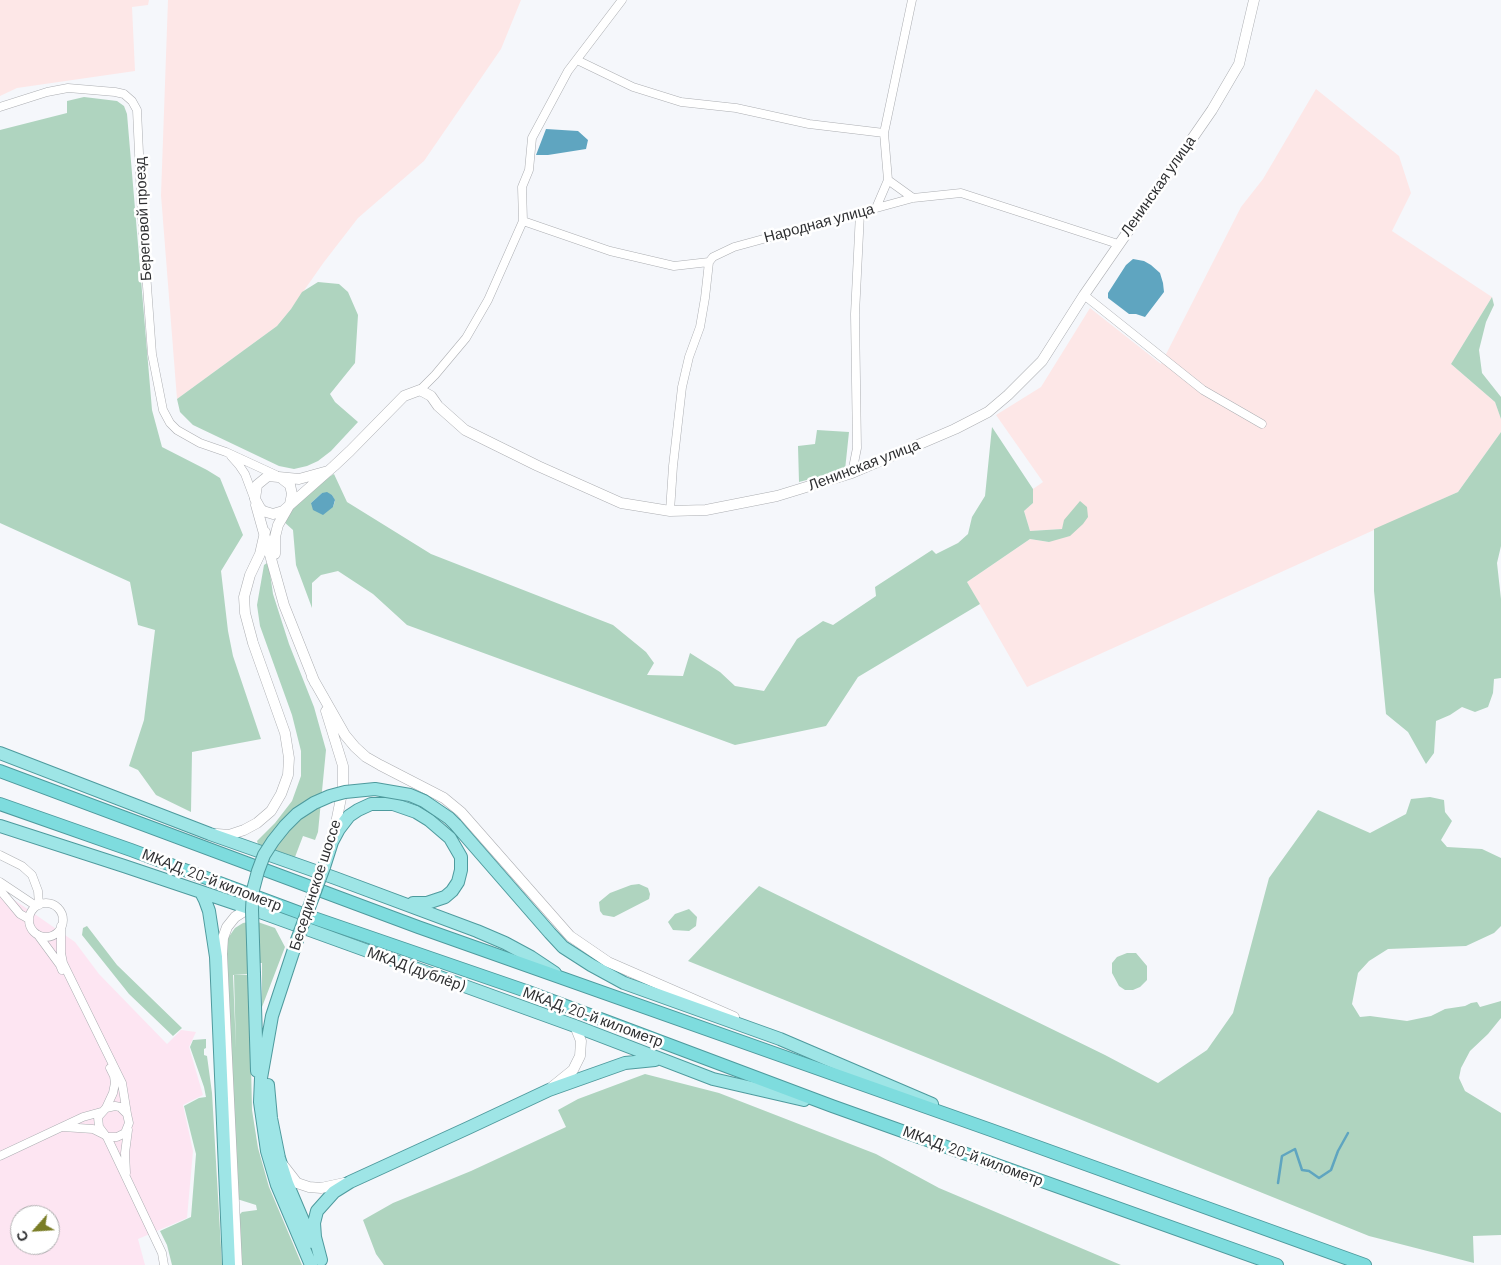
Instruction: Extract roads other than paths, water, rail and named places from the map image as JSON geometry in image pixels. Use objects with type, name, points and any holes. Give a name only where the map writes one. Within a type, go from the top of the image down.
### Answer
[{"type":"highway","name":"МКАД, 20-й километр","points":[[0,770],[22,780],[409,924],[991,1130],[1365,1265]]},
{"type":"highway","name":"МКАД, 20-й километр","points":[[4,806],[131,850],[311,917],[526,991],[832,1106],[1277,1265]]},
{"type":"main road","points":[[0,753],[210,834],[396,900],[505,943],[531,957],[561,977]]},
{"type":"main road","points":[[260,1102],[257,1069],[252,910],[253,890],[258,871],[264,855],[273,841],[297,814],[314,803],[330,796],[345,792],[375,789],[410,795],[424,801],[449,818],[563,947],[576,957],[624,983],[780,1039],[991,1130]]},
{"type":"main road","points":[[332,842],[349,816],[371,804],[392,804],[429,820],[441,828],[450,838],[461,857],[461,870],[455,886],[445,897],[427,903],[396,900]]},
{"type":"main road","name":"МКАД (дублёр)","points":[[0,826],[249,908],[575,1026],[713,1079],[832,1106]]},
{"type":"main road","name":"Бесединское шоссе","points":[[318,1263],[305,1250],[278,1186],[267,1151],[260,1102],[261,1078],[272,1016],[332,842]]},
{"type":"main road","points":[[201,892],[209,911],[216,957],[229,1265]]},
{"type":"main road","name":"Бесединское шоссе","points":[[267,1050],[271,1118],[279,1158],[318,1263]]},
{"type":"main road","points":[[318,1263],[314,1224],[317,1210],[334,1192],[350,1182],[549,1090],[624,1063],[662,1060]]},
{"type":"street","points":[[226,452],[240,465],[260,508],[268,513],[278,513],[287,508],[328,471],[404,396],[420,390],[435,375],[466,338],[488,300],[523,221],[522,187],[528,170],[532,138],[568,71],[622,0]]},
{"type":"street","points":[[876,208],[888,180],[884,133],[912,0]]},
{"type":"street","name":"Ленинская улица","points":[[420,390],[431,396],[438,406],[465,430],[538,466],[621,502],[670,511],[706,510],[777,496],[852,473],[955,429],[988,412],[1042,361],[1118,244],[1212,110],[1239,64],[1254,0]]},
{"type":"street","points":[[577,60],[633,87],[681,102],[736,108],[809,124],[884,133]]},
{"type":"street","name":"Береговой проезд","points":[[0,107],[46,92],[68,88],[115,92],[124,94],[132,101],[137,110],[142,228],[152,354],[163,410],[177,430],[200,443],[226,452],[278,476]]},
{"type":"street","points":[[888,180],[913,198]]},
{"type":"street","name":"Народная улица","points":[[523,221],[610,251],[674,266],[709,262],[713,256],[734,247],[913,198],[955,193],[970,195],[1118,244]]},
{"type":"street","points":[[852,473],[857,448],[856,314],[860,213]]},
{"type":"street","points":[[670,511],[682,387],[689,357],[700,326],[709,262]]},
{"type":"street","points":[[1084,295],[1203,390],[1262,424]]},
{"type":"street","points":[[255,499],[255,489],[260,481],[268,476],[298,480],[328,471]]},
{"type":"street","points":[[278,476],[287,481],[292,489],[292,499],[287,508]]},
{"type":"street","name":"Бесединское шоссе","points":[[255,499],[284,606],[329,719],[343,766],[341,804],[332,842]]},
{"type":"street","name":"Бесединское шоссе","points":[[277,578],[274,555],[275,537],[279,521],[287,508]]},
{"type":"street","points":[[210,834],[229,834],[244,830],[257,823],[271,811],[281,794],[288,776],[290,758],[285,733],[245,613],[244,597],[250,575],[260,554],[265,532]]},
{"type":"street","points":[[312,677],[345,736],[355,747],[366,757],[444,798],[461,812],[556,922],[581,945],[608,962],[702,1002],[780,1039]]},
{"type":"street","points":[[0,855],[22,866],[32,875],[38,891],[38,905],[31,912],[29,919],[31,928],[60,965],[114,1076],[113,1093],[98,1122],[99,1127],[106,1136],[127,1177],[162,1253],[164,1265]]},
{"type":"street","points":[[0,882],[38,905],[48,904],[56,907],[61,913],[61,953],[63,963],[122,1083],[129,1120],[125,1153],[127,1177]]},
{"type":"street","points":[[0,890],[20,914],[29,919]]},
{"type":"street","points":[[238,1265],[223,938],[227,927],[235,918],[249,908]]},
{"type":"street","points":[[38,935],[52,935],[61,926]]},
{"type":"street","points":[[549,1090],[573,1070],[577,1064],[582,1048],[575,1026]]},
{"type":"street","points":[[0,1156],[82,1117],[115,1106],[120,1107],[128,1114]]},
{"type":"street","points":[[62,1127],[93,1129],[106,1136],[117,1138],[128,1129]]},
{"type":"street","points":[[279,1158],[297,1183],[321,1188],[350,1182]]},
{"type":"street","points":[[305,1250],[307,1265]]},
{"type":"water","points":[[546,129],[578,131],[588,140],[586,149],[536,155]]},
{"type":"water","points":[[1133,259],[1144,261],[1151,265],[1160,273],[1163,283],[1164,292],[1145,317],[1129,314],[1108,298],[1108,293],[1126,265]]},
{"type":"water","points":[[327,492],[335,500],[333,507],[323,515],[313,510],[311,503],[322,493]]},
{"type":"waterway","points":[[1278,1183],[1282,1156],[1295,1149],[1302,1170],[1309,1171],[1319,1178],[1331,1170],[1338,1151],[1348,1133]]}]
